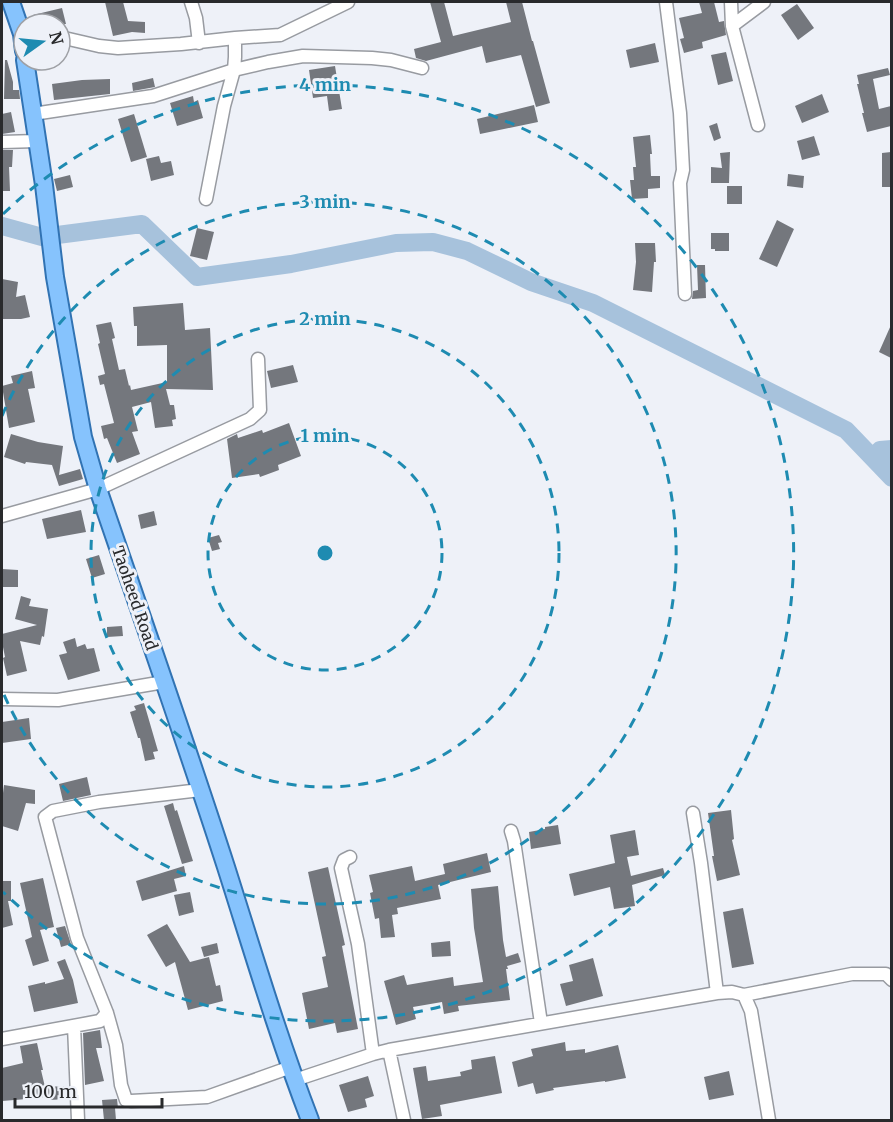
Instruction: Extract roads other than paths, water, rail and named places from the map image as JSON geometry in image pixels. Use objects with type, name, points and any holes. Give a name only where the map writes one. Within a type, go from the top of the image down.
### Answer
[{"type":"main road","name":"Taoheed Road","points":[[27,72],[55,277],[84,437],[98,489],[226,867],[263,986],[310,1120]]},
{"type":"street","points":[[191,2],[196,18],[199,43]]},
{"type":"street","points":[[72,40],[118,48],[280,35],[348,2]]},
{"type":"street","points":[[666,2],[683,170],[680,183],[685,294]]},
{"type":"street","points":[[731,2],[732,26],[758,125]]},
{"type":"street","points":[[732,26],[764,2]]},
{"type":"street","points":[[206,199],[224,106],[234,70],[235,38]]},
{"type":"street","points":[[33,114],[153,96],[234,70],[303,56],[372,57],[422,68]]},
{"type":"street","points":[[2,142],[37,141]]},
{"type":"street","points":[[2,516],[98,489],[250,419],[260,410],[258,359]]},
{"type":"street","points":[[2,699],[58,700],[164,682]]},
{"type":"street","points":[[200,790],[99,802],[53,811],[45,817],[77,938],[107,1013],[116,1045],[121,1085],[126,1100],[207,1097],[389,1050],[717,993],[744,994],[852,974],[886,974],[891,980]]},
{"type":"street","points":[[693,813],[717,993]]},
{"type":"street","points":[[511,831],[541,1023]]},
{"type":"street","points":[[350,857],[344,860],[341,868],[358,944],[373,1054]]},
{"type":"street","points":[[744,994],[751,1011],[769,1120]]},
{"type":"street","points":[[2,1039],[100,1021],[107,1013]]},
{"type":"street","points":[[74,1026],[78,1120]]},
{"type":"street","points":[[389,1050],[404,1120]]},
{"type":"waterway","points":[[2,226],[42,237],[142,224],[197,277],[291,264],[396,243],[433,242],[467,251],[531,282],[593,303],[846,430],[892,478]]},
{"type":"waterway","points":[[891,468],[880,450],[892,449]]}]
